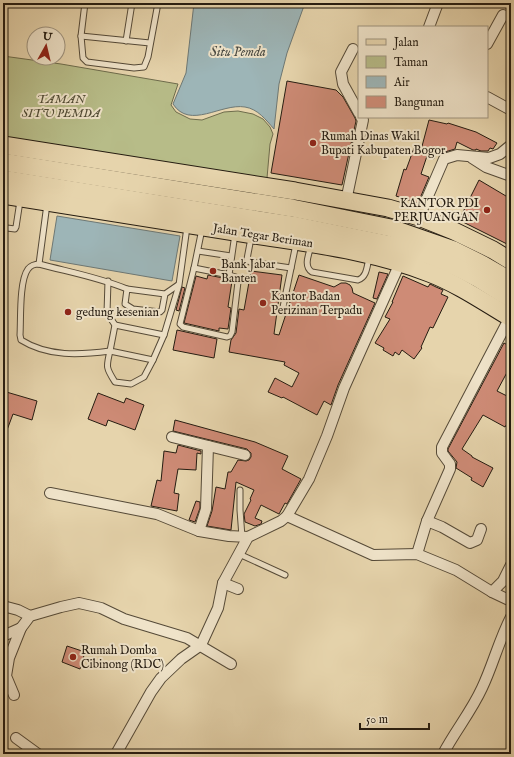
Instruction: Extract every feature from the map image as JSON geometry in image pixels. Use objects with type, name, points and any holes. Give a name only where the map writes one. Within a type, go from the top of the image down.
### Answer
[{"type":"main road","points":[[3,145],[295,191],[388,208],[419,217],[454,231],[493,250],[511,261]]},
{"type":"main road","name":"Jalan Tegar Beriman","points":[[3,162],[140,192],[400,263],[450,282],[511,318]]},
{"type":"main road","name":"Jalan Tegar Beriman","points":[[3,179],[49,194],[195,225],[244,233],[300,236],[402,247],[430,256],[479,279],[511,299]]},
{"type":"main road","points":[[292,208],[295,191]]},
{"type":"main road","name":"Jalan Tegar Beriman","points":[[3,195],[20,198],[49,194],[140,192],[292,208],[392,228],[420,237],[454,250],[511,281]]},
{"type":"street","points":[[429,26],[438,3]]},
{"type":"street","points":[[488,42],[503,15]]},
{"type":"street","points":[[353,49],[341,72],[343,84],[358,109]]},
{"type":"street","points":[[488,98],[511,110]]},
{"type":"street","points":[[346,201],[363,118]]},
{"type":"street","points":[[419,217],[444,159],[456,155],[489,158],[500,154],[511,145]]},
{"type":"street","points":[[470,157],[486,167],[511,176]]},
{"type":"street","points":[[50,493],[157,514],[199,531],[229,536],[245,537],[281,521],[287,516],[309,479],[327,436],[344,388],[400,263]]},
{"type":"street","points":[[417,554],[427,521],[450,469],[450,464],[442,453],[442,447],[511,318]]},
{"type":"street","points":[[172,437],[245,455]]},
{"type":"street","points":[[199,531],[206,509],[208,446]]},
{"type":"street","points":[[287,516],[373,555],[417,554],[456,570],[492,592],[511,601]]},
{"type":"street","points":[[427,521],[442,527],[470,543],[477,540],[481,529]]},
{"type":"street","points":[[116,754],[151,692],[161,678],[181,659],[201,645],[218,608],[223,583],[239,554],[245,537]]},
{"type":"street","points":[[492,592],[503,581],[511,565]]},
{"type":"street","points":[[223,583],[238,589]]},
{"type":"street","points":[[14,695],[6,676],[9,658],[21,628],[30,616],[79,603],[101,608],[124,619],[187,638],[231,664]]},
{"type":"street","points":[[3,606],[18,610],[30,616]]},
{"type":"street","points":[[443,754],[468,715],[482,688],[511,617]]},
{"type":"street","points":[[3,636],[21,628]]},
{"type":"street","points":[[16,738],[38,754]]},
{"type":"lane","points":[[86,3],[81,36],[83,58],[87,62],[134,68],[144,67],[148,57],[158,3]]},
{"type":"lane","points":[[126,41],[132,3]]},
{"type":"lane","points":[[81,36],[150,43]]},
{"type":"lane","points":[[39,264],[49,194]]},
{"type":"lane","points":[[6,228],[14,229],[16,227],[20,198]]},
{"type":"lane","points":[[194,268],[236,277],[238,282],[232,332],[230,336],[227,337],[183,327],[180,324],[198,251],[195,225]]},
{"type":"lane","points":[[108,281],[107,313],[114,325],[107,370],[115,382],[131,384],[144,377],[164,334],[195,225]]},
{"type":"lane","points":[[244,233],[247,259],[250,262],[291,268]]},
{"type":"lane","points":[[229,275],[231,256],[244,233]]},
{"type":"lane","points":[[300,236],[307,266],[312,272],[358,280],[363,278],[365,274],[370,255]]},
{"type":"lane","points":[[282,312],[291,268],[300,236]]},
{"type":"lane","points":[[198,251],[231,256]]},
{"type":"lane","points":[[152,360],[110,351],[81,355],[52,353],[21,340],[22,282],[28,269],[34,264],[39,264],[108,281],[127,288],[165,294]]},
{"type":"lane","points":[[127,288],[125,304],[133,309],[160,312],[162,310],[165,294],[179,284]]},
{"type":"lane","points":[[114,325],[164,334]]},
{"type":"lane","points":[[240,490],[245,537]]},
{"type":"lane","points":[[239,554],[285,575]]},
{"type":"green space","name":"TAMAN SITU PEMDA","points":[[3,56],[26,59],[26,66],[66,65],[178,84],[171,105],[176,112],[190,119],[202,120],[224,112],[238,111],[253,114],[263,119],[270,127],[273,134],[270,144],[267,178],[3,139]]},
{"type":"water","name":"Situ Pemda","points":[[194,3],[305,3],[287,53],[279,84],[274,129],[261,115],[250,108],[226,108],[206,114],[188,115],[180,111],[173,104],[186,73]]},
{"type":"water","points":[[57,216],[180,236],[172,281],[50,260]]},
{"type":"building","name":"Rumah Dinas Wakil Bupati Kabupaten Bogor","points":[[287,81],[336,90],[343,97],[355,118],[356,121],[342,185],[271,173]]},
{"type":"building","points":[[429,120],[448,123],[476,132],[497,143],[493,149],[490,148],[488,151],[481,151],[476,149],[473,150],[457,142],[455,149],[445,152],[440,150],[434,159],[427,156],[421,174],[429,177],[418,203],[396,196],[404,169],[406,170],[414,148],[421,150]]},
{"type":"building","name":"KANTOR PDI PERJUANGAN","points":[[479,180],[511,199],[511,246],[459,220]]},
{"type":"building","points":[[251,271],[282,275],[274,334],[279,335],[299,275],[334,287],[341,283],[346,283],[350,285],[353,293],[375,303],[338,385],[331,405],[324,401],[317,415],[283,397],[282,398],[268,392],[275,378],[292,387],[299,373],[284,365],[285,362],[229,352],[231,340],[236,333],[239,309],[244,310]]},
{"type":"building","points":[[379,272],[388,274],[377,299],[373,298]]},
{"type":"building","points":[[208,275],[232,281],[228,307],[231,308],[228,329],[219,328],[219,331],[184,323],[196,276],[207,279]]},
{"type":"building","points":[[403,276],[428,287],[430,284],[443,290],[441,294],[448,297],[433,328],[430,327],[421,347],[422,348],[414,359],[402,350],[399,355],[395,352],[393,356],[383,350],[384,348],[375,343],[390,319],[385,317],[393,302]]},
{"type":"building","points":[[182,287],[185,288],[179,311],[176,310]]},
{"type":"building","points":[[177,330],[217,339],[214,358],[173,350]]},
{"type":"building","points":[[504,343],[511,347],[511,365],[497,391],[511,398],[511,424],[508,422],[505,427],[483,415],[462,449],[472,457],[493,468],[483,487],[456,468],[457,462],[448,449]]},
{"type":"building","points":[[3,391],[37,401],[32,420],[13,414],[4,438]]},
{"type":"building","points":[[98,393],[124,403],[126,398],[144,405],[135,430],[108,420],[106,426],[88,419]]},
{"type":"building","points":[[175,420],[255,442],[288,456],[282,469],[301,479],[287,504],[285,503],[279,514],[261,505],[255,518],[262,521],[261,524],[255,526],[245,522],[244,514],[254,490],[236,482],[231,530],[207,526],[212,511],[216,487],[225,489],[228,472],[231,472],[238,460],[249,460],[251,453],[247,449],[173,431]]},
{"type":"building","points":[[178,445],[201,451],[201,454],[197,453],[196,470],[178,469],[174,493],[179,494],[177,511],[151,506],[157,480],[161,481],[164,451],[176,453]]},
{"type":"building","points":[[196,501],[200,502],[200,508],[195,522],[189,520]]},
{"type":"building","name":"Rumah Domba Cibinong (RDC)","points":[[67,646],[85,652],[80,669],[62,662]]},
{"type":"place","name":"Rumah Dinas Wakil Bupati Kabupaten Bogor","points":[[313,143]]},
{"type":"place","name":"KANTOR PDI PERJUANGAN","points":[[487,210]]},
{"type":"place","name":"Bank Jabar Banten","points":[[213,271]]},
{"type":"place","name":"Kantor Badan Perizinan Terpadu","points":[[263,303]]},
{"type":"place","name":"gedung kesenian","points":[[68,312]]},
{"type":"place","name":"Rumah Domba Cibinong (RDC)","points":[[73,657]]}]
